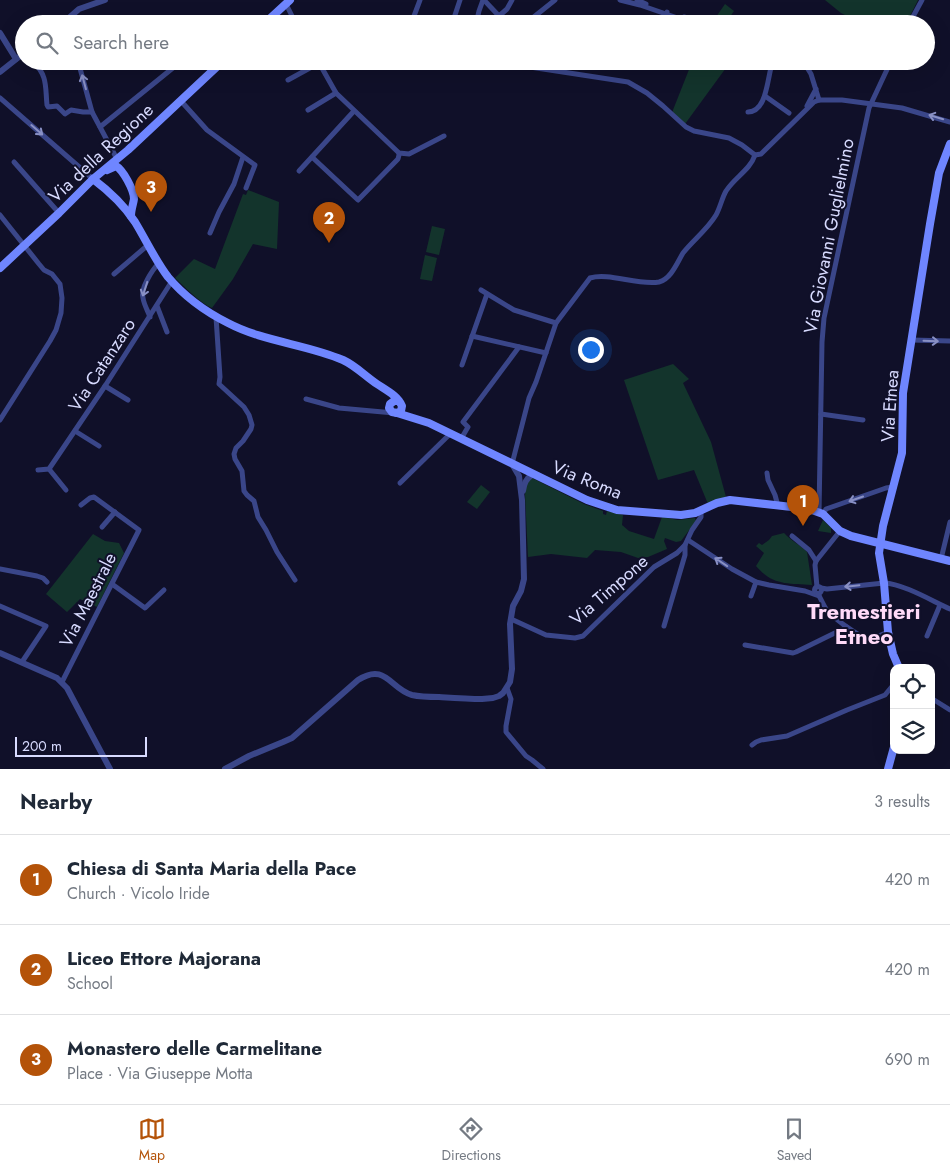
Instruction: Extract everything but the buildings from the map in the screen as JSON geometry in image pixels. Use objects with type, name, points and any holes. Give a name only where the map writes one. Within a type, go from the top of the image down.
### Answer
[{"type":"main road","points":[[274,15],[288,2]]},
{"type":"main road","name":"Via della Regione","points":[[0,268],[60,213],[93,179],[128,150],[213,70]]},
{"type":"main road","name":"Via Etnea","points":[[897,664],[888,632],[884,584],[879,554],[883,526],[902,452],[903,393],[938,178],[948,155],[950,144]]},
{"type":"main road","points":[[128,150],[118,162],[119,168],[133,192],[134,199],[131,216]]},
{"type":"main road","points":[[104,187],[102,178],[109,166],[119,168]]},
{"type":"main road","points":[[93,179],[104,187],[131,216],[172,281],[190,298],[216,317],[260,337],[343,360],[429,423]]},
{"type":"main road","points":[[120,203],[124,204],[131,201],[133,192]]},
{"type":"main road","points":[[375,383],[388,396],[390,410],[429,423]]},
{"type":"main road","points":[[390,405],[394,401],[400,403]]},
{"type":"main road","points":[[395,413],[402,409],[400,403]]},
{"type":"main road","name":"Via Roma","points":[[429,423],[525,472],[609,508],[624,511],[680,515],[701,511],[717,503],[730,500],[810,509],[821,513]]},
{"type":"main road","points":[[821,513],[840,531],[851,536],[950,562]]},
{"type":"main road","points":[[888,769],[892,754]]},
{"type":"street","points":[[80,9],[83,0]]},
{"type":"street","points":[[73,15],[80,9],[105,0]]},
{"type":"street","points":[[414,15],[420,0]]},
{"type":"street","points":[[455,15],[460,0]]},
{"type":"street","points":[[479,15],[484,0],[498,15]]},
{"type":"street","points":[[500,15],[507,9],[512,0]]},
{"type":"street","points":[[620,0],[677,15]]},
{"type":"street","points":[[637,0],[674,15]]},
{"type":"street","points":[[914,15],[922,0]]},
{"type":"street","points":[[536,15],[552,1]]},
{"type":"street","points":[[288,2],[293,15]]},
{"type":"street","points":[[0,33],[15,57]]},
{"type":"street","points":[[0,72],[15,60]]},
{"type":"street","points":[[40,70],[45,78],[48,107],[60,107],[65,114],[71,110],[92,112]]},
{"type":"street","points":[[80,70],[92,112],[100,127],[109,166]]},
{"type":"street","points":[[100,127],[170,70]]},
{"type":"street","points":[[288,80],[305,70]]},
{"type":"street","points":[[323,70],[336,93],[399,152],[409,154],[444,136]]},
{"type":"street","points":[[550,70],[628,82],[658,101],[686,127],[694,131],[729,138],[755,155],[761,154],[805,110],[814,102],[820,100],[842,100],[902,108],[950,122]]},
{"type":"street","points":[[748,112],[752,112],[759,106],[765,96],[770,70]]},
{"type":"street","points":[[809,70],[820,100]]},
{"type":"street","name":"Via Giovanni Guglielmino","points":[[821,513],[822,342],[824,318],[866,119],[875,91],[886,70]]},
{"type":"street","points":[[805,110],[816,89]]},
{"type":"street","points":[[875,91],[876,98],[882,106]]},
{"type":"street","points":[[308,110],[336,93]]},
{"type":"street","points":[[765,96],[789,114]]},
{"type":"street","points":[[0,98],[93,179]]},
{"type":"street","points":[[180,101],[207,130],[255,165],[246,188]]},
{"type":"street","points":[[299,171],[354,110]]},
{"type":"street","points":[[312,157],[358,200],[398,159],[399,152]]},
{"type":"street","points":[[512,464],[529,398],[556,323],[590,278],[601,276],[659,282],[668,276],[690,244],[717,214],[725,192],[750,166],[755,155]]},
{"type":"street","points":[[210,233],[234,184],[243,157]]},
{"type":"street","points":[[14,162],[60,213]]},
{"type":"street","points":[[0,215],[44,270],[52,274],[60,284],[62,298],[62,313],[56,330],[0,420]]},
{"type":"street","points":[[114,274],[148,245]]},
{"type":"street","name":"Via Catanzaro","points":[[49,469],[150,317],[142,297],[142,290],[153,269],[159,263]]},
{"type":"street","points":[[150,317],[172,281]]},
{"type":"street","points":[[481,290],[514,310],[556,323]]},
{"type":"street","points":[[462,365],[487,294]]},
{"type":"street","points":[[157,306],[167,332]]},
{"type":"street","points":[[216,317],[220,384],[244,407],[252,424],[234,454],[242,471],[244,491],[254,501],[258,517],[295,580]]},
{"type":"street","points":[[472,336],[546,354]]},
{"type":"street","points":[[912,340],[950,341]]},
{"type":"street","points":[[461,439],[468,427],[463,422],[519,347]]},
{"type":"street","points":[[105,386],[128,400]]},
{"type":"street","points":[[306,399],[339,408],[395,413]]},
{"type":"street","points":[[374,412],[390,405]]},
{"type":"street","points":[[821,414],[863,420]]},
{"type":"street","points":[[75,431],[99,446]]},
{"type":"street","points":[[400,483],[451,433]]},
{"type":"street","points":[[38,470],[49,469],[66,490]]},
{"type":"street","points":[[522,500],[524,485],[528,478],[525,472]]},
{"type":"street","points":[[224,769],[292,738],[365,675],[382,675],[408,694],[422,696],[488,699],[504,693],[510,682],[512,669],[510,631],[513,606],[523,586],[524,579],[522,500],[525,472]]},
{"type":"street","points":[[767,474],[778,506]]},
{"type":"street","points":[[821,513],[826,509],[893,487]]},
{"type":"street","points":[[80,505],[94,497],[115,512],[102,527]]},
{"type":"street","name":"Via Timpone","points":[[511,618],[546,635],[574,638],[583,636],[654,567],[672,557],[686,542],[701,517],[701,511]]},
{"type":"street","name":"Via Maestrale","points":[[62,682],[139,530],[115,512]]},
{"type":"street","points":[[941,559],[950,522]]},
{"type":"street","points":[[817,595],[821,592],[818,588],[816,561],[840,531]]},
{"type":"street","points":[[792,536],[809,550],[816,561]]},
{"type":"street","points":[[664,626],[685,555],[686,542],[756,582],[817,595],[828,611],[847,627],[869,640],[888,632]]},
{"type":"street","points":[[0,569],[37,576],[47,582]]},
{"type":"street","points":[[751,596],[756,582]]},
{"type":"street","points":[[112,584],[145,608],[164,590]]},
{"type":"street","points":[[805,591],[818,588],[893,584],[950,609]]},
{"type":"street","points":[[927,636],[940,604]]},
{"type":"street","points":[[0,606],[53,629]]},
{"type":"street","points":[[22,662],[46,626]]},
{"type":"street","points":[[745,646],[793,653],[847,627]]},
{"type":"street","points":[[0,653],[57,678],[62,682],[110,769]]},
{"type":"street","points":[[507,688],[510,698],[506,732],[526,756],[542,769]]},
{"type":"street","points":[[752,745],[761,740],[788,736],[885,695],[890,689]]},
{"type":"street","points":[[935,701],[950,710]]},
{"type":"green space","points":[[825,0],[918,0],[910,15],[845,15]]},
{"type":"green space","points":[[725,4],[734,11],[731,15],[717,15]]},
{"type":"green space","points":[[689,70],[724,70],[685,124],[673,110]]},
{"type":"green space","points":[[248,190],[279,202],[277,249],[253,244],[233,279],[212,308],[198,299],[175,278],[194,259],[215,269],[243,194],[246,195]]},
{"type":"green space","points":[[432,226],[445,229],[439,255],[426,252]]},
{"type":"green space","points":[[425,255],[437,258],[432,281],[420,279]]},
{"type":"green space","points":[[673,364],[689,379],[683,383],[711,442],[726,497],[708,504],[694,470],[658,480],[624,380]]},
{"type":"green space","points":[[532,478],[584,504],[603,511],[603,514],[606,515],[607,511],[623,515],[622,525],[629,531],[654,539],[662,517],[678,520],[695,518],[696,521],[681,541],[676,542],[665,538],[664,541],[667,549],[648,557],[638,558],[621,552],[595,550],[587,558],[551,554],[528,557],[525,494],[526,484]]},
{"type":"green space","points":[[481,485],[490,492],[477,509],[467,502]]},
{"type":"green space","points":[[823,520],[831,528],[831,533],[818,531]]},
{"type":"green space","points":[[784,533],[807,552],[812,585],[775,580],[756,566],[764,553],[756,546],[759,543],[762,545],[772,536]]},
{"type":"green space","points":[[93,534],[105,541],[119,543],[124,553],[97,607],[80,599],[67,612],[46,594]]},
{"type":"place","name":"Monastero delle Carmelitane","points":[[151,212]]},
{"type":"place","name":"Liceo Ettore Majorana","points":[[329,243]]},
{"type":"place","name":"Chiesa di Santa Maria della Pace","points":[[803,526]]},
{"type":"district","name":"Tremestieri Etneo","points":[[864,624]]}]
